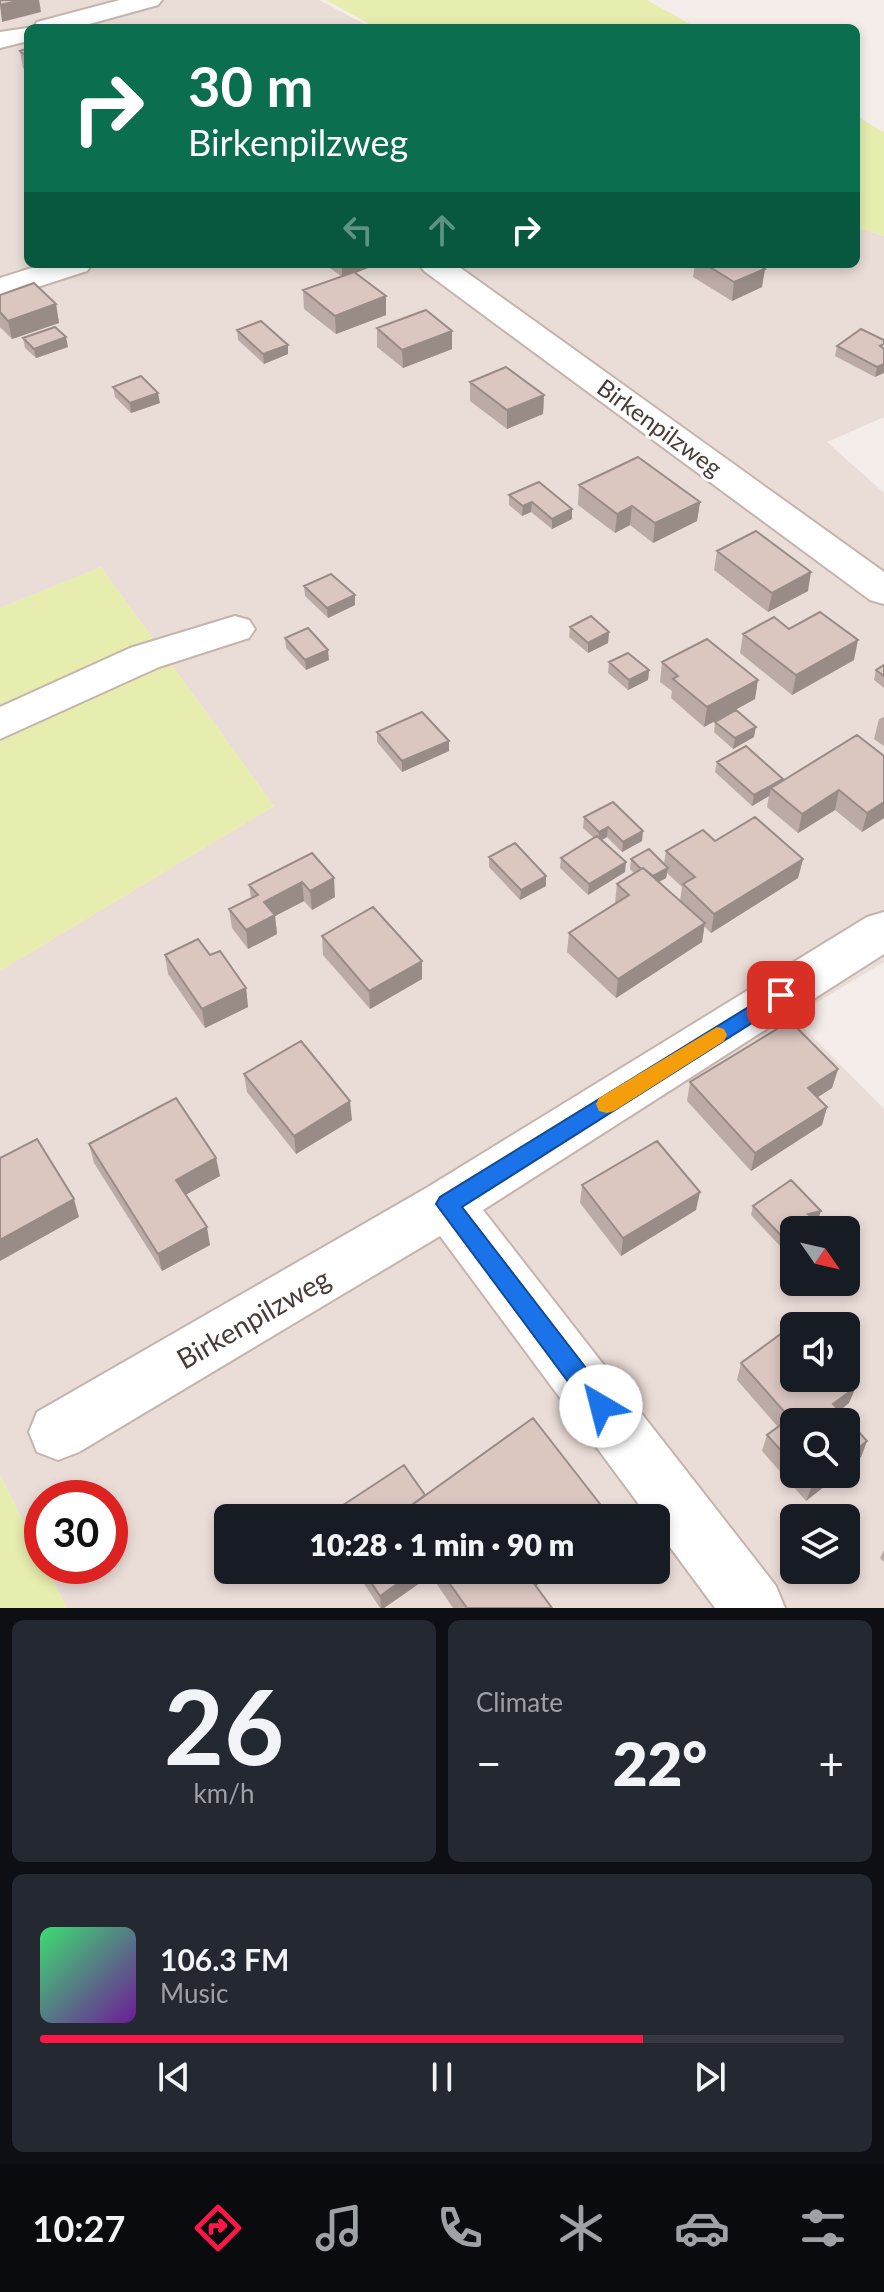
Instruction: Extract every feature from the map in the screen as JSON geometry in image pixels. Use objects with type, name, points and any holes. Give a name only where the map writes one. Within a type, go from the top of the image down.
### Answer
[{"type":"street","points":[[72,0],[102,22],[149,0]]},
{"type":"street","points":[[0,40],[24,34]]},
{"type":"street","points":[[0,289],[64,268]]},
{"type":"street","name":"Birkenpilzweg","points":[[440,268],[884,591]]},
{"type":"street","points":[[0,724],[149,655],[197,637],[235,629]]},
{"type":"street","name":"Birkenpilzweg","points":[[58,1432],[447,1204],[884,930]]},
{"type":"street","points":[[447,1204],[754,1608]]},
{"type":"shaded area","points":[[0,0],[319,0],[364,24],[24,24],[24,268],[860,268],[860,228],[884,236],[884,417],[827,442],[884,493],[884,962],[793,1017],[884,1109],[884,1608],[67,1608],[55,1584],[128,1584],[128,1480],[24,1480],[24,1522],[0,1475],[0,971],[274,806],[101,567],[0,608]]},
{"type":"green space","points":[[326,0],[647,0],[690,24],[370,24]]},
{"type":"green space","points":[[860,118],[884,132],[884,236],[860,228]]},
{"type":"green space","points":[[101,567],[274,806],[0,971],[0,608]]},
{"type":"green space","points":[[0,1475],[24,1522],[24,1584],[55,1584],[67,1608],[0,1608]]},
{"type":"building","points":[[0,0],[21,0],[0,5]]},
{"type":"building","points":[[711,268],[765,269],[734,282]]},
{"type":"building","points":[[354,272],[386,296],[335,316],[303,290]]},
{"type":"building","points":[[34,283],[56,304],[8,321],[0,312],[0,295]]},
{"type":"building","points":[[426,310],[452,331],[402,350],[377,328]]},
{"type":"building","points":[[261,321],[288,345],[263,354],[237,330]]},
{"type":"building","points":[[55,327],[66,337],[34,349],[23,338]]},
{"type":"building","points":[[861,329],[884,340],[880,346],[884,349],[884,364],[877,367],[837,346]]},
{"type":"building","points":[[506,367],[544,395],[507,410],[470,382]]},
{"type":"building","points":[[141,376],[158,393],[130,403],[113,387]]},
{"type":"building","points":[[638,457],[700,502],[655,523],[632,506],[617,514],[579,485]]},
{"type":"building","points":[[539,482],[572,509],[552,519],[532,502],[523,506],[509,495]]},
{"type":"building","points":[[756,531],[811,572],[772,593],[717,551]]},
{"type":"building","points":[[331,574],[355,595],[327,608],[304,586]]},
{"type":"building","points":[[820,612],[858,640],[796,675],[743,634],[774,617],[789,629]]},
{"type":"building","points":[[591,616],[609,632],[588,643],[570,627]]},
{"type":"building","points":[[308,628],[328,650],[305,660],[285,638]]},
{"type":"building","points":[[707,639],[758,680],[707,707],[673,679],[678,676],[662,662]]},
{"type":"building","points":[[628,653],[649,670],[629,680],[609,662]]},
{"type":"building","points":[[884,665],[884,676],[876,670]]},
{"type":"building","points":[[736,710],[756,727],[735,738],[715,722]]},
{"type":"building","points":[[422,712],[449,741],[402,761],[377,732]]},
{"type":"building","points":[[857,735],[884,756],[884,802],[867,813],[839,790],[802,814],[771,788]]},
{"type":"building","points":[[746,746],[783,779],[754,795],[717,762]]},
{"type":"building","points":[[613,802],[643,831],[623,842],[608,827],[599,832],[584,817]]},
{"type":"building","points":[[755,817],[803,859],[714,914],[683,884],[695,877],[666,851],[703,830],[715,841]]},
{"type":"building","points":[[597,836],[626,862],[589,884],[561,858]]},
{"type":"building","points":[[515,843],[546,876],[521,890],[489,857]]},
{"type":"building","points":[[649,849],[668,868],[653,876],[631,859]]},
{"type":"building","points":[[312,853],[334,878],[310,891],[302,882],[264,902],[275,915],[246,930],[229,909],[258,895],[249,885]]},
{"type":"building","points":[[643,868],[705,923],[618,979],[569,933],[629,895],[617,884]]},
{"type":"building","points":[[373,907],[422,961],[369,991],[322,936]]},
{"type":"building","points":[[198,939],[210,955],[220,951],[246,988],[202,1009],[165,955]]},
{"type":"building","points":[[790,1021],[838,1069],[808,1088],[827,1107],[755,1153],[690,1082]]},
{"type":"building","points":[[301,1041],[350,1101],[294,1136],[244,1074]]},
{"type":"building","points":[[176,1098],[216,1158],[176,1180],[207,1227],[158,1254],[89,1144]]},
{"type":"building","points":[[37,1139],[74,1199],[0,1240],[0,1158]]},
{"type":"building","points":[[657,1141],[700,1192],[623,1238],[582,1185]]},
{"type":"building","points":[[791,1180],[821,1211],[808,1214],[810,1216],[780,1216],[780,1234],[753,1206]]},
{"type":"building","points":[[780,1334],[780,1392],[849,1392],[833,1404],[837,1408],[781,1408],[741,1363]]},
{"type":"building","points":[[533,1418],[600,1504],[414,1504]]},
{"type":"building","points":[[780,1425],[780,1449],[767,1435]]},
{"type":"building","points":[[860,1433],[867,1441],[860,1447]]},
{"type":"building","points":[[404,1465],[425,1495],[413,1504],[345,1504]]},
{"type":"building","points":[[372,1584],[397,1584],[380,1596]]},
{"type":"building","points":[[450,1584],[534,1584],[552,1608],[467,1608]]},
{"type":"slow traffic","points":[[607,1104],[717,1035]]},
{"type":"route","points":[[601,1406],[447,1204],[781,995]]}]
